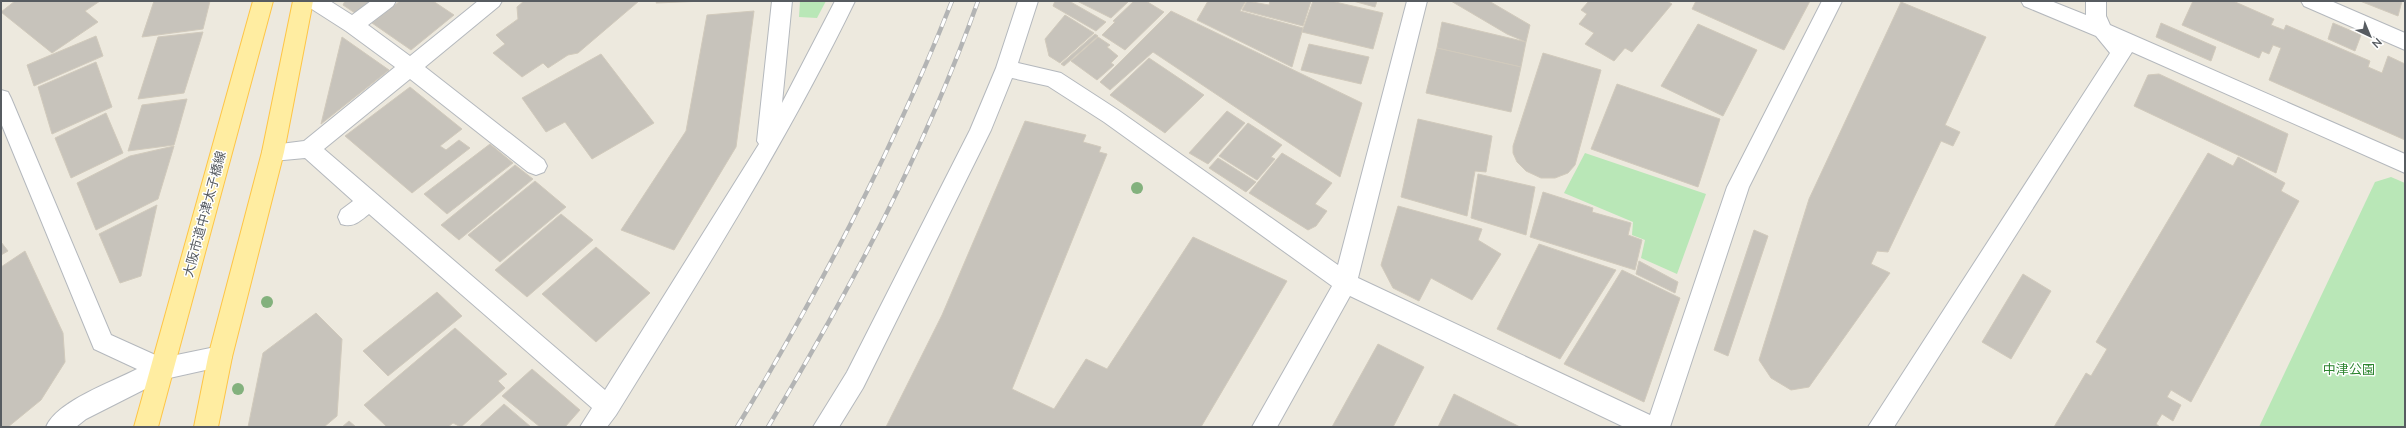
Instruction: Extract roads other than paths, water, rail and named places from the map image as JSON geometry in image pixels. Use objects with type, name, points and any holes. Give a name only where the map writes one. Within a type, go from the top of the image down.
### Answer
[{"type":"main road","name":"大阪市道中津太子橋線","points":[[146,427],[263,1]]},
{"type":"main road","points":[[206,427],[220,357],[272,152],[303,1]]},
{"type":"street","points":[[314,1],[353,25],[411,68],[536,166]]},
{"type":"street","points":[[353,25],[386,1]]},
{"type":"street","points":[[272,152],[309,149],[492,1]]},
{"type":"street","points":[[767,150],[782,1]]},
{"type":"street","points":[[592,427],[608,407],[767,150],[829,36],[845,1]]},
{"type":"street","points":[[825,427],[859,373],[980,130],[1006,68],[1028,1]]},
{"type":"street","points":[[1264,427],[1332,310],[1345,283],[1417,1]]},
{"type":"street","points":[[1658,427],[1738,187],[1832,1]]},
{"type":"street","points":[[2031,1],[2102,30],[2405,164]]},
{"type":"street","points":[[1880,427],[2122,52],[2102,30],[2094,8],[2096,1]]},
{"type":"street","points":[[2311,1],[2405,42]]},
{"type":"street","points":[[1006,68],[1054,79],[1111,116],[1345,283],[1649,427]]},
{"type":"street","points":[[1,98],[102,342],[161,369]]},
{"type":"street","points":[[309,149],[608,407]]},
{"type":"street","points":[[349,217],[369,202]]},
{"type":"street","points":[[58,427],[78,411],[161,369],[220,357]]},
{"type":"railway","points":[[737,427],[797,324],[854,218],[905,111],[952,1]]},
{"type":"railway","points":[[768,427],[828,324],[884,219],[934,112],[978,1]]},
{"type":"park label","name":"中津公園","points":[[2349,369]]}]
